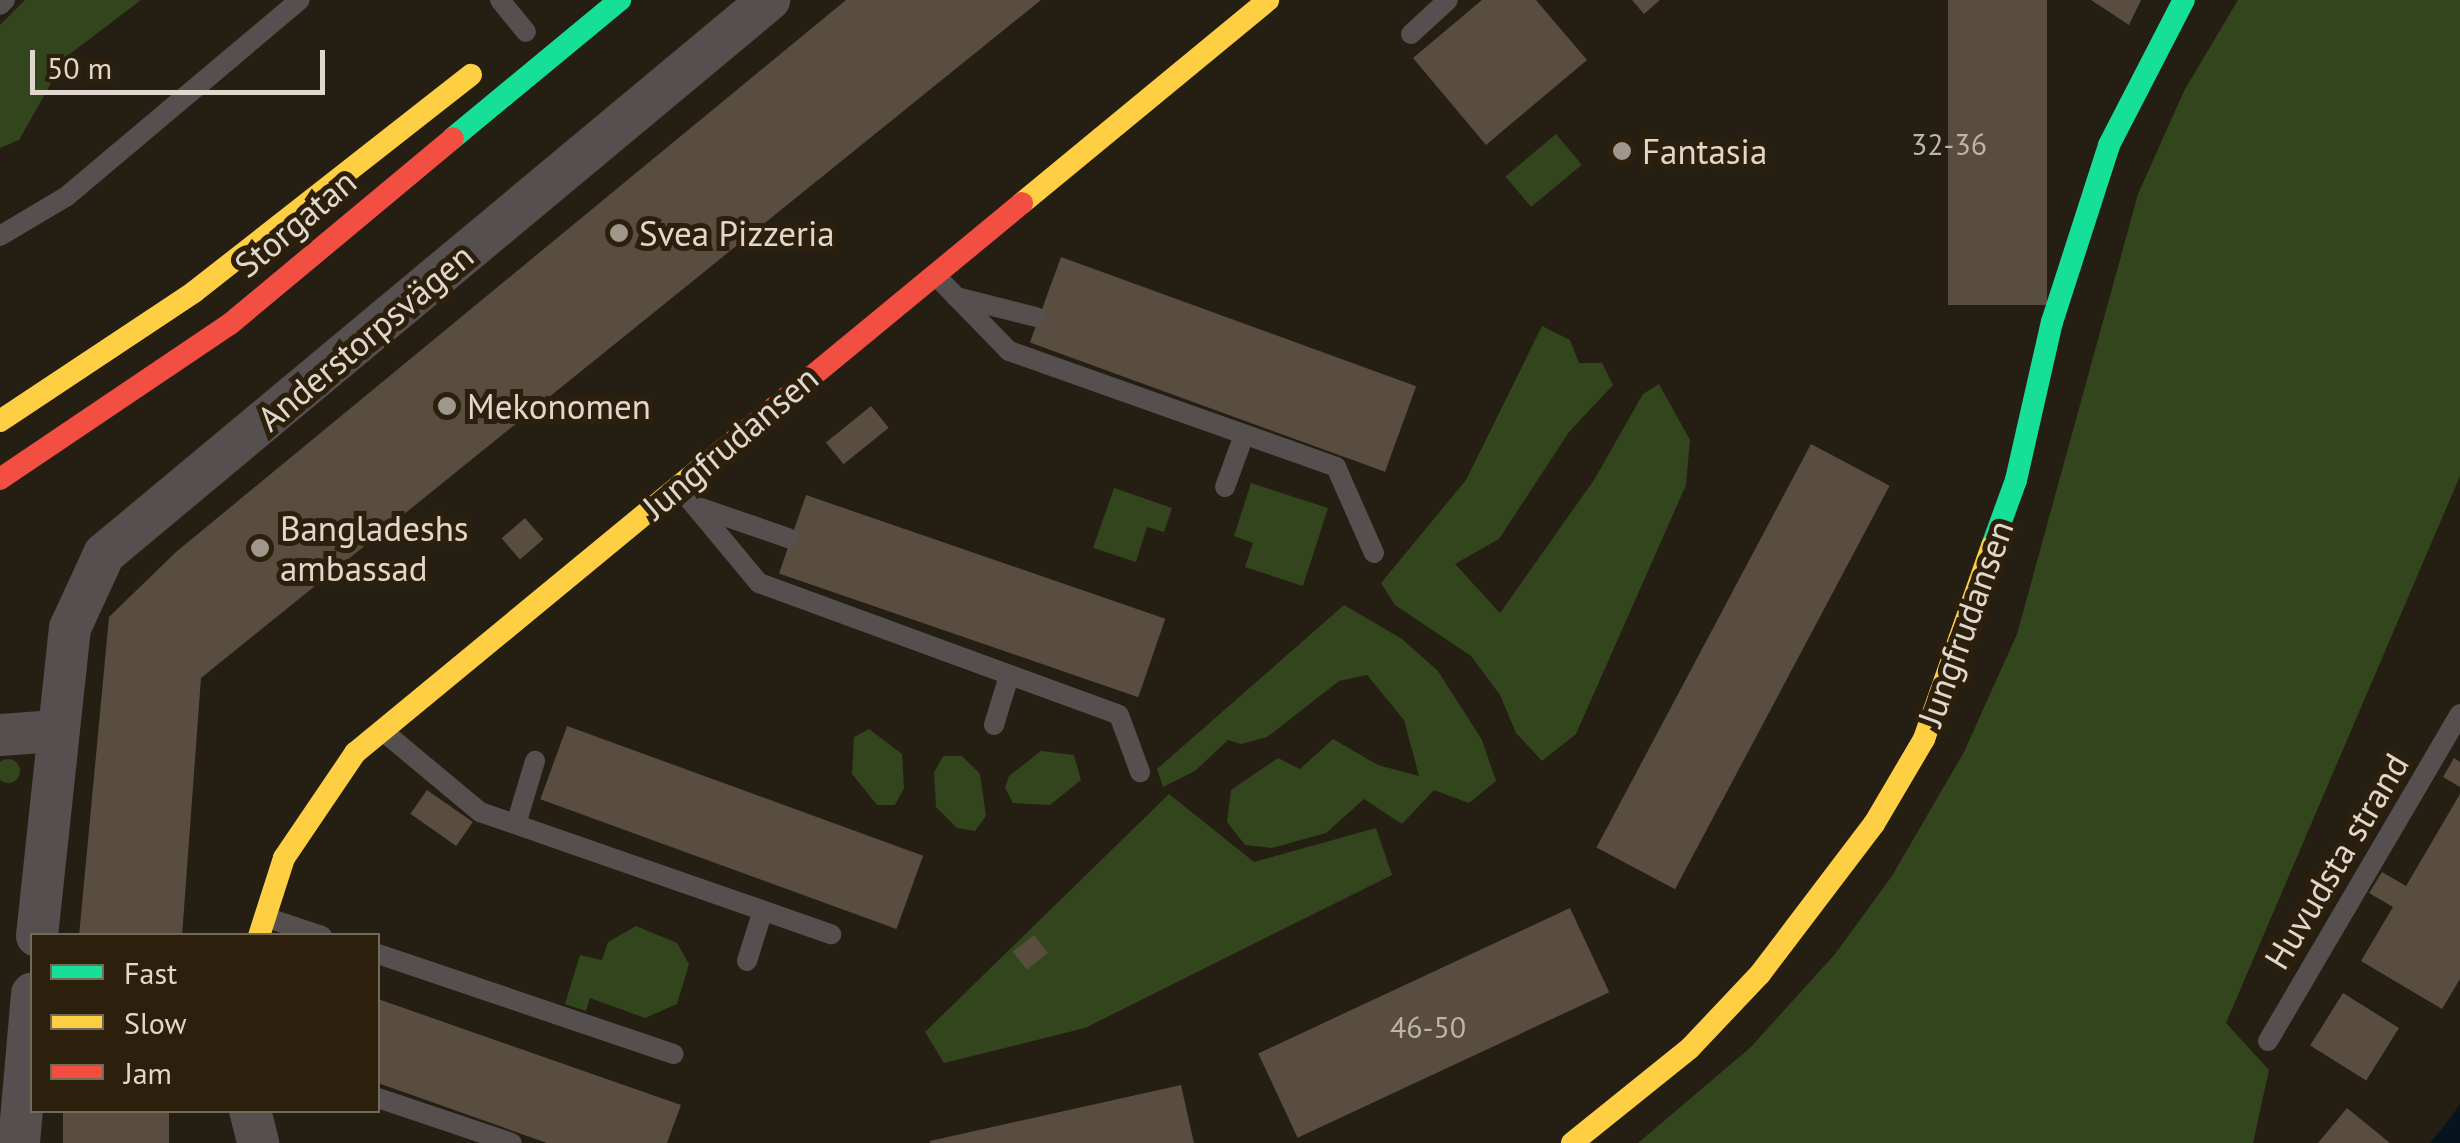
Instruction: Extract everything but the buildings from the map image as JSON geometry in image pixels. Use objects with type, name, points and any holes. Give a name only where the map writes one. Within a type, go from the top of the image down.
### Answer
[{"type":"street","name":"Storgatan","points":[[0,480],[230,324],[620,0]]},
{"type":"street","name":"Anderstorpsvägen","points":[[38,933],[55,731],[70,628],[104,554],[769,0]]},
{"type":"street","name":"Jungfrudansen","points":[[261,926],[284,858],[313,806],[381,729],[1268,0]]},
{"type":"street","name":"Jungfrudansen","points":[[1572,1143],[1690,1048],[1760,974],[1874,824],[1924,739],[2016,480],[2052,322],[2109,145],[2184,0]]},
{"type":"street","name":"Storgatan","points":[[0,422],[194,292],[550,10]]},
{"type":"street","points":[[0,735],[55,731]]},
{"type":"street","points":[[19,1143],[30,1017]]},
{"type":"street","points":[[251,1113],[258,1143]]},
{"type":"lane","points":[[0,6],[5,0]]},
{"type":"lane","points":[[0,236],[67,196],[300,0]]},
{"type":"lane","points":[[500,0],[511,44]]},
{"type":"lane","points":[[1411,34],[1448,0]]},
{"type":"lane","points":[[934,273],[1009,351],[1336,467],[1374,553]]},
{"type":"lane","points":[[954,297],[1036,318]]},
{"type":"lane","points":[[1225,488],[1244,435]]},
{"type":"lane","points":[[678,486],[701,508],[740,566],[780,596],[1119,715],[1140,772]]},
{"type":"lane","points":[[701,508],[788,538]]},
{"type":"lane","points":[[994,725],[1009,676]]},
{"type":"lane","name":"Huvudsta strand","points":[[2268,1040],[2460,714]]},
{"type":"lane","points":[[381,729],[480,812],[832,934]]},
{"type":"lane","points":[[516,824],[535,760]]},
{"type":"lane","points":[[746,961],[763,910]]},
{"type":"lane","points":[[261,926],[304,933]]},
{"type":"lane","points":[[380,955],[674,1054]]},
{"type":"lane","points":[[380,1099],[510,1143]]},
{"type":"green space","points":[[25,0],[141,0],[66,57],[19,140],[0,148],[0,25]]},
{"type":"green space","points":[[2238,0],[2460,0],[2460,476],[2226,1023],[2269,1070],[2253,1143],[1638,1143],[1751,1047],[1835,954],[1892,876],[1964,752],[2017,634],[2138,194],[2184,91]]},
{"type":"green space","points":[[1556,134],[1582,165],[1531,207],[1505,176]]},
{"type":"green space","points":[[1542,326],[1570,340],[1579,363],[1602,363],[1613,385],[1569,432],[1499,539],[1455,564],[1500,613],[1594,480],[1643,394],[1659,384],[1690,440],[1686,485],[1576,734],[1542,761],[1516,733],[1500,695],[1471,656],[1395,605],[1381,583],[1466,480]]},
{"type":"green space","points":[[1251,483],[1328,508],[1303,586],[1245,567],[1253,543],[1234,536]]},
{"type":"green space","points":[[1114,488],[1172,508],[1164,532],[1147,527],[1136,562],[1093,548]]},
{"type":"green space","points":[[1344,605],[1402,639],[1438,671],[1482,740],[1496,781],[1469,803],[1434,790],[1402,824],[1364,799],[1326,833],[1272,848],[1245,845],[1227,822],[1231,790],[1278,758],[1300,769],[1333,739],[1378,765],[1419,776],[1404,720],[1367,675],[1339,681],[1267,737],[1241,744],[1228,740],[1195,771],[1163,787],[1157,769]]},
{"type":"green space","points":[[869,729],[902,754],[904,788],[895,805],[877,805],[852,774],[854,737]]},
{"type":"green space","points":[[1041,751],[1074,755],[1081,780],[1050,805],[1013,803],[1005,788],[1009,776]]},
{"type":"green space","points":[[943,756],[962,756],[980,774],[986,816],[975,831],[957,828],[936,807],[934,773]]},
{"type":"green space","points":[[4,760],[12,760],[19,767],[19,775],[12,782],[-1,778],[-1,764]]},
{"type":"green space","points":[[1169,794],[1254,862],[1376,828],[1392,875],[1085,1028],[944,1063],[925,1032]]},
{"type":"green space","points":[[636,926],[677,943],[689,964],[677,1004],[645,1018],[590,998],[586,1011],[565,1004],[580,955],[602,960],[608,942]]},
{"type":"water","points":[[2460,1104],[2460,1143],[2430,1143],[2448,1121]]},
{"type":"traffic: fast","points":[[453,138],[620,0]]},
{"type":"traffic: fast","points":[[1992,546],[2016,480],[2052,322],[2109,145],[2184,0]]},
{"type":"traffic: slow","points":[[1022,203],[1268,0]]},
{"type":"traffic: slow","points":[[0,421],[194,292],[471,75]]},
{"type":"traffic: slow","points":[[260,933],[284,858],[355,753],[725,448]]},
{"type":"traffic: slow","points":[[1572,1143],[1690,1048],[1760,974],[1874,824],[1924,739],[1992,546]]},
{"type":"traffic: jam","points":[[0,479],[230,324],[453,138]]},
{"type":"traffic: jam","points":[[725,448],[1022,203]]},
{"type":"place","name":"Fantasia","points":[[1622,151]]},
{"type":"place","name":"Svea Pizzeria","points":[[619,233]]},
{"type":"place","name":"Mekonomen","points":[[447,406]]},
{"type":"place","name":"Bangladeshs ambassad","points":[[260,548]]}]
